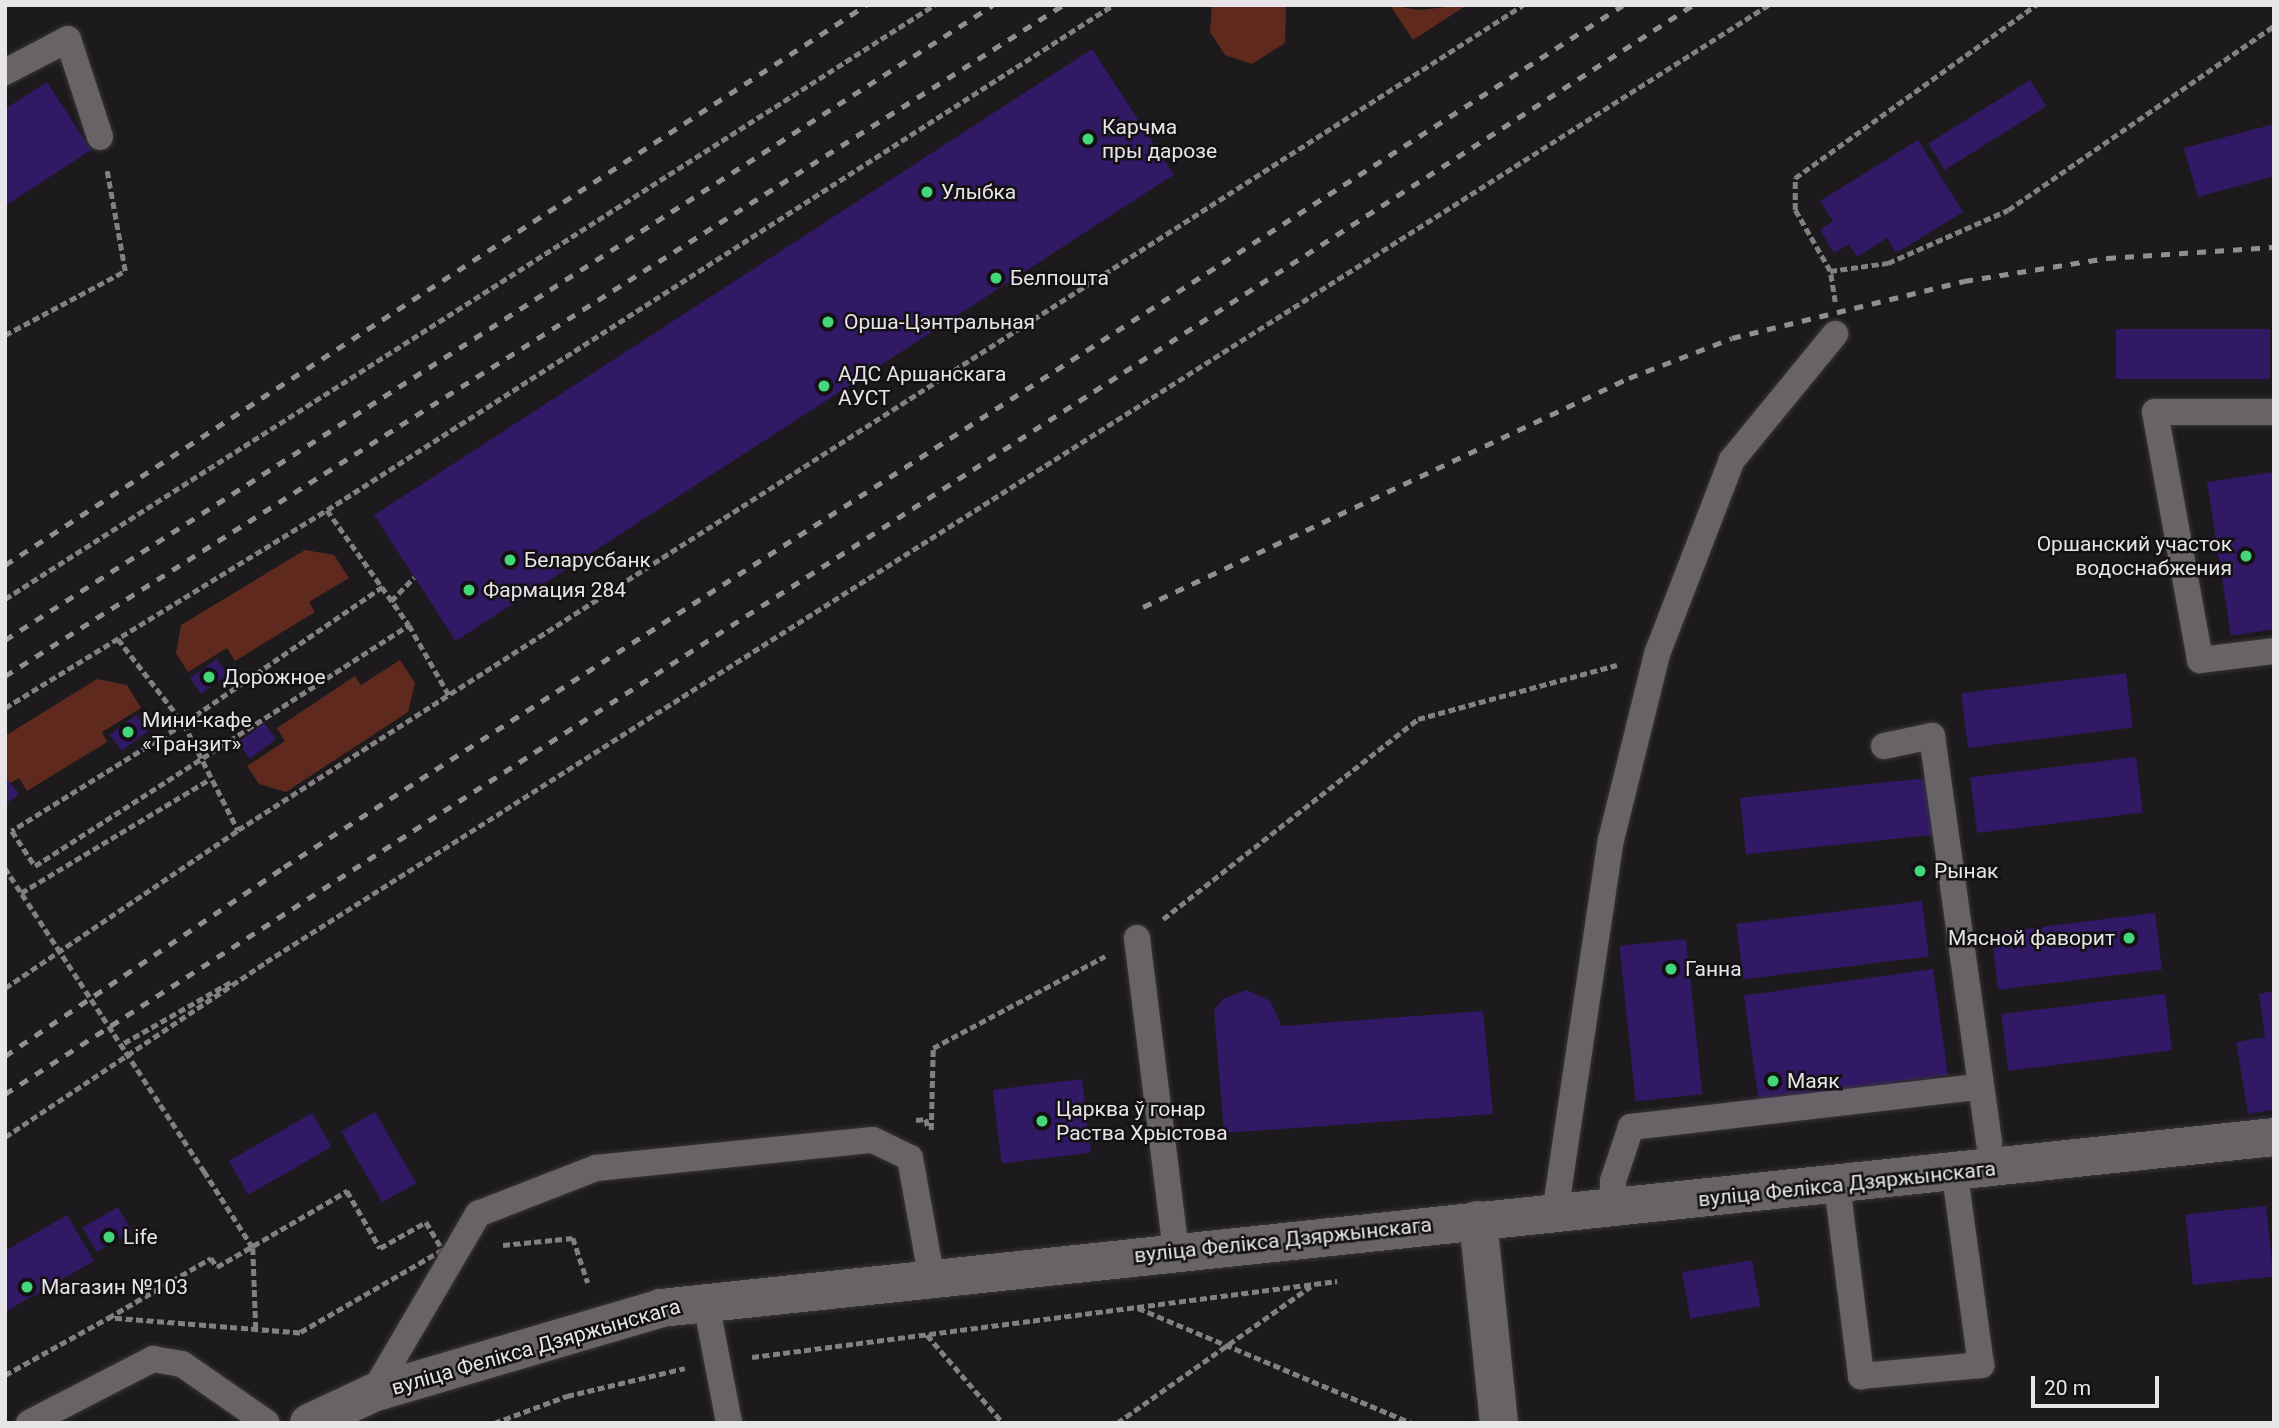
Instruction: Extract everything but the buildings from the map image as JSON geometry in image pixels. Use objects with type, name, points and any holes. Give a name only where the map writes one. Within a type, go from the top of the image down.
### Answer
[{"type":"street","name":"вуліца Фелікса Дзяржынскага","points":[[309,1423],[373,1393],[662,1308],[931,1275],[1955,1174],[2274,1137]]},
{"type":"street","points":[[1478,1220],[1499,1423]]},
{"type":"lane","points":[[5,72],[68,39],[100,137]]},
{"type":"lane","points":[[1555,1213],[1611,840],[1657,654],[1732,460],[1835,334]]},
{"type":"lane","points":[[2274,412],[2155,412],[2200,660],[2274,651]]},
{"type":"lane","points":[[1884,746],[1932,737],[1978,1087],[1989,1143]]},
{"type":"lane","points":[[1138,938],[1176,1250]]},
{"type":"lane","points":[[1613,1207],[1613,1181],[1631,1127],[1978,1087]]},
{"type":"lane","points":[[373,1393],[478,1213],[596,1168],[873,1140],[910,1158],[931,1275]]},
{"type":"lane","points":[[1838,1185],[1861,1376],[1981,1365],[1955,1174]]},
{"type":"lane","points":[[706,1303],[729,1423]]},
{"type":"lane","points":[[29,1423],[153,1359],[182,1364],[267,1423]]},
{"type":"path","points":[[5,599],[933,5]]},
{"type":"path","points":[[5,708],[327,510],[1113,5]]},
{"type":"path","points":[[5,988],[238,830],[1522,5]]},
{"type":"path","points":[[5,1137],[266,962],[1768,5]]},
{"type":"path","points":[[1835,334],[1830,271],[1795,210],[1795,178],[2036,5]]},
{"type":"path","points":[[1830,271],[1888,262],[2008,211],[2274,26]]},
{"type":"path","points":[[5,335],[125,271],[100,137]]},
{"type":"path","points":[[327,510],[409,625],[449,695]]},
{"type":"path","points":[[391,601],[414,577]]},
{"type":"path","points":[[383,587],[184,724],[12,831],[35,866],[205,759],[409,625]]},
{"type":"path","points":[[118,639],[184,724],[205,759],[208,780],[238,830]]},
{"type":"path","points":[[910,1158],[930,1137],[933,1048],[1138,938],[1418,719],[1657,654]]},
{"type":"path","points":[[21,893],[208,780]]},
{"type":"path","points":[[5,868],[124,1043],[253,1248],[256,1329]]},
{"type":"path","points":[[124,1043],[266,962]]},
{"type":"path","points":[[5,1376],[211,1258],[217,1267],[347,1191],[380,1248],[426,1222],[443,1250],[300,1333],[108,1318]]},
{"type":"path","points":[[495,1423],[567,1395],[717,1361],[1351,1279]]},
{"type":"path","points":[[1117,1423],[1312,1285]]},
{"type":"path","points":[[1137,1308],[1412,1423]]},
{"type":"path","points":[[927,1334],[1003,1423]]},
{"type":"shaded area","points":[[1212,5],[1286,5],[1285,43],[1252,64],[1225,55],[1210,32]]},
{"type":"shaded area","points":[[1390,5],[1418,10],[1467,5],[1413,40]]},
{"type":"shaded area","points":[[305,550],[334,555],[349,578],[309,602],[315,612],[235,661],[227,648],[188,672],[176,653],[181,625]]},
{"type":"shaded area","points":[[400,660],[415,683],[408,712],[286,792],[259,784],[247,766],[285,741],[277,728],[355,676],[361,685]]},
{"type":"shaded area","points":[[97,679],[127,685],[141,708],[102,732],[107,742],[27,791],[19,778],[5,786],[5,736]]},
{"type":"railway","points":[[5,565],[866,5]]},
{"type":"railway","points":[[5,640],[993,5]]},
{"type":"railway","points":[[5,676],[1063,5]]},
{"type":"railway","points":[[5,1056],[284,867],[1623,5]]},
{"type":"railway","points":[[5,1094],[1693,5]]},
{"type":"railway","points":[[1143,607],[1629,378],[1732,338],[1964,281],[2107,258],[2274,247]]},
{"type":"place","name":"Карчма пры дарозе","points":[[1088,139]]},
{"type":"place","name":"Улыбка","points":[[927,192]]},
{"type":"place","name":"Белпошта","points":[[996,278]]},
{"type":"place","name":"Орша-Цэнтральная","points":[[828,322]]},
{"type":"place","name":"АДС Аршанскага АУСТ","points":[[824,386]]},
{"type":"place","name":"Оршанский участок водоснабжения","points":[[2246,556]]},
{"type":"place","name":"Беларусбанк","points":[[510,560]]},
{"type":"place","name":"Фармация 284","points":[[469,590]]},
{"type":"place","name":"Дорожное","points":[[209,677]]},
{"type":"place","name":"Мини-кафе «Транзит»","points":[[128,732]]},
{"type":"place","name":"Рынак","points":[[1920,871]]},
{"type":"place","name":"Мясной фаворит","points":[[2129,938]]},
{"type":"place","name":"Ганна","points":[[1671,969]]},
{"type":"place","name":"Маяк","points":[[1773,1081]]},
{"type":"place","name":"Царква ў гонар Раства Хрыстова","points":[[1042,1121]]},
{"type":"place","name":"Life","points":[[109,1237]]},
{"type":"place","name":"Магазин №103","points":[[27,1287]]}]
